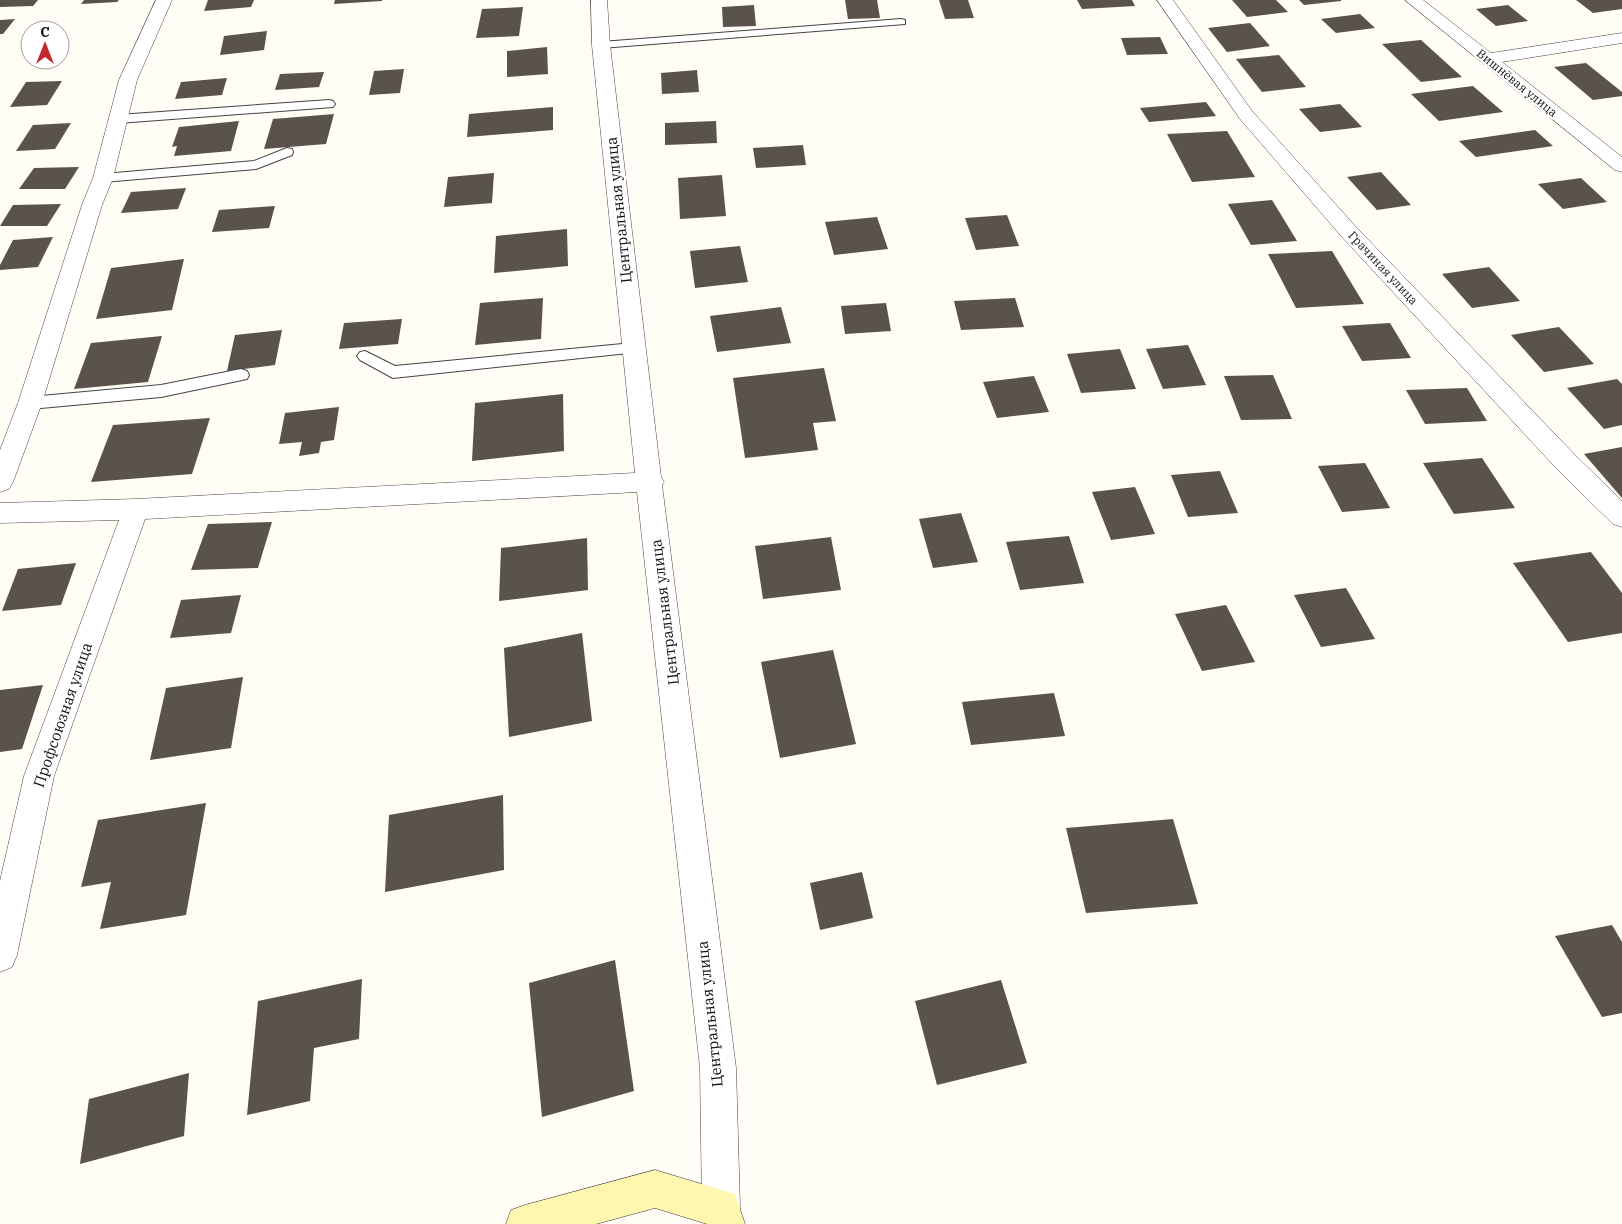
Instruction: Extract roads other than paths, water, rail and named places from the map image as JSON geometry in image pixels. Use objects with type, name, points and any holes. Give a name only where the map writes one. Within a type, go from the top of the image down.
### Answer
[{"type":"street","points":[[0,482],[30,403],[92,205],[103,178],[128,80],[164,0]]},
{"type":"street","name":"Центральная улица","points":[[599,0],[601,44],[633,348],[651,482],[718,1068],[724,1216]]},
{"type":"street","name":"Грачиная улица","points":[[1165,0],[1246,115],[1330,210],[1566,462],[1622,517]]},
{"type":"street","name":"Вишнёвая улица","points":[[1413,0],[1622,166]]},
{"type":"street","points":[[1487,59],[1622,38]]},
{"type":"street","points":[[0,513],[136,510],[651,482]]},
{"type":"street","name":"Профсоюзная улица","points":[[0,955],[39,776],[136,510]]},
{"type":"street","points":[[525,1224],[655,1189],[724,1216]]},
{"type":"lane","points":[[601,44],[901,22]]},
{"type":"lane","points":[[118,119],[329,104]]},
{"type":"lane","points":[[103,178],[256,165],[287,152]]},
{"type":"lane","points":[[365,356],[393,372],[633,348]]},
{"type":"lane","points":[[30,403],[161,391],[241,375]]}]
